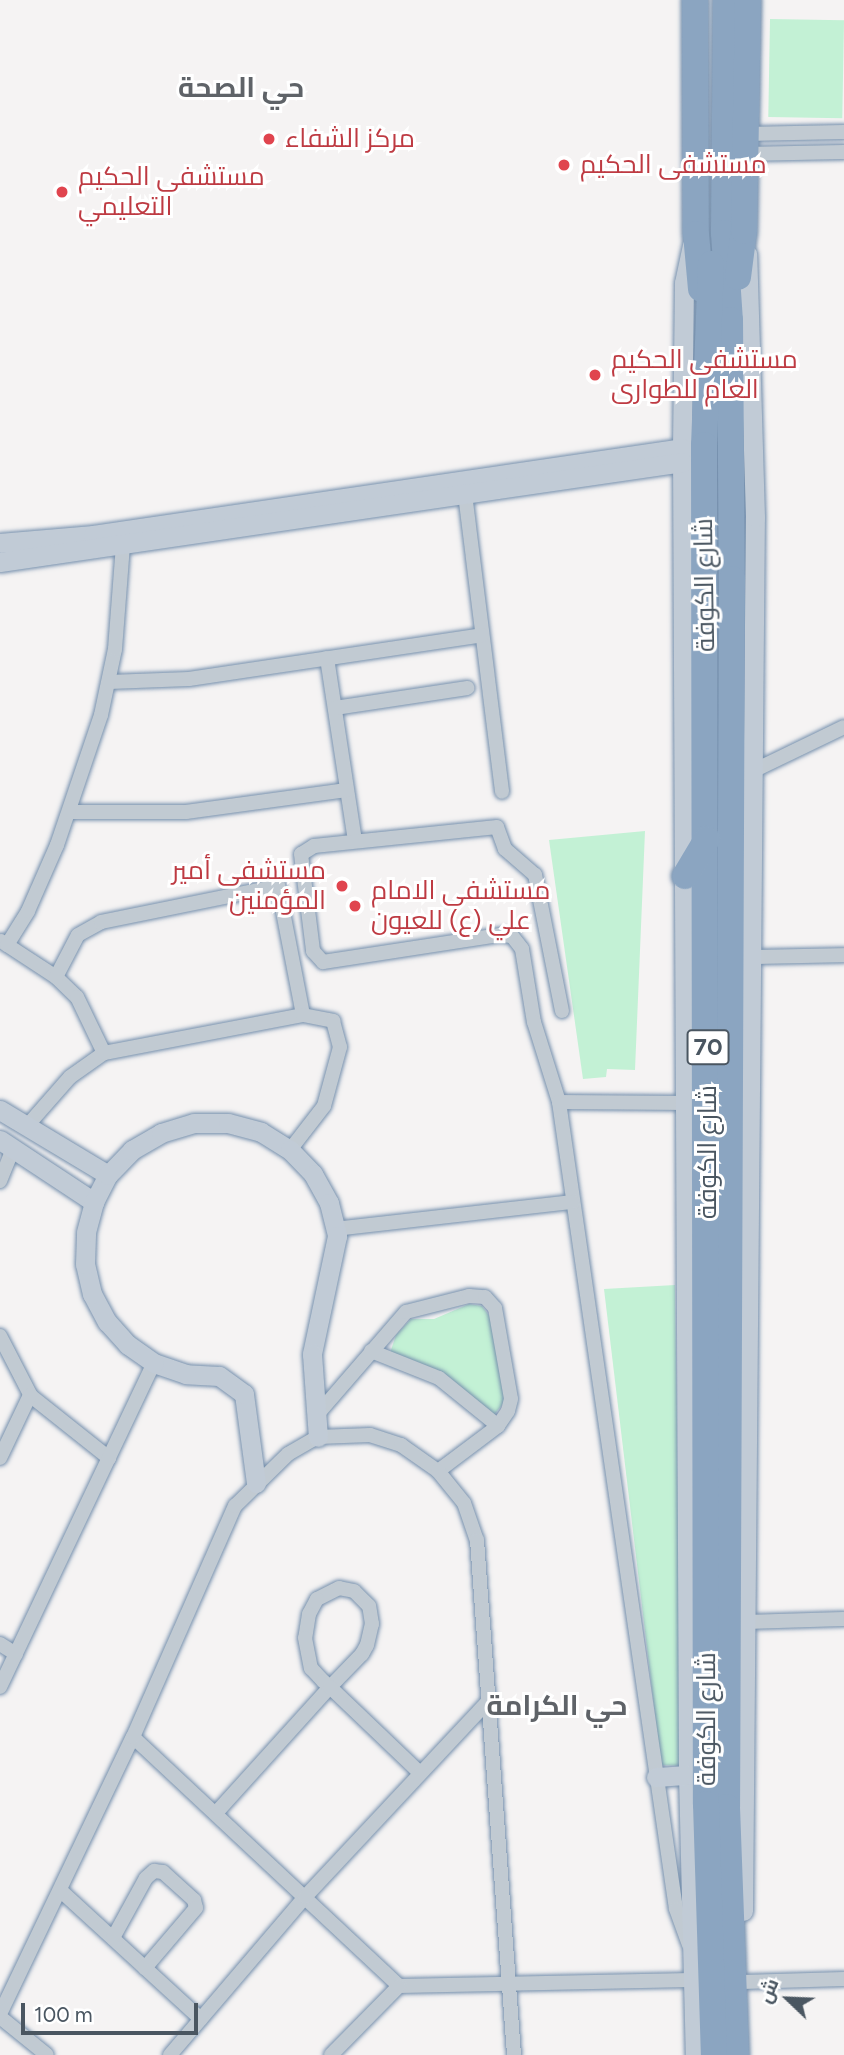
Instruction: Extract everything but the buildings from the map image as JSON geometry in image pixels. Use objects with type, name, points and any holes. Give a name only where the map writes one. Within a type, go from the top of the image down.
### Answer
[{"type":"highway","points":[[678,0],[679,111],[695,153]]},
{"type":"highway","points":[[695,0],[696,234],[718,322]]},
{"type":"highway","name":"70","points":[[711,0],[719,40]]},
{"type":"highway","name":"70","points":[[719,40],[726,0]]},
{"type":"highway","points":[[718,322],[744,231],[748,0]]},
{"type":"highway","name":"شارع الكوفة","points":[[714,2055],[709,1881],[727,1469],[707,838],[718,322],[724,233],[719,40]]},
{"type":"highway","name":"شارع الكوفة","points":[[718,322],[732,579],[727,1807],[736,2055]]},
{"type":"highway","points":[[732,579],[753,613]]},
{"type":"highway","points":[[685,876],[707,838]]},
{"type":"highway","points":[[730,874],[750,912]]},
{"type":"highway","points":[[689,1439],[727,1469]]},
{"type":"highway","points":[[727,1807],[744,1777]]},
{"type":"highway","points":[[690,1936],[709,1881]]},
{"type":"main road","points":[[744,231],[752,320],[750,957],[727,1469],[746,1622],[742,1982],[746,2055]]},
{"type":"main road","points":[[695,2055],[691,1980],[688,1774],[688,1103],[682,455],[684,284],[696,234]]},
{"type":"main road","points":[[0,543],[85,542],[123,545],[465,494],[682,455]]},
{"type":"main road","points":[[0,562],[85,542],[682,455]]},
{"type":"main road","points":[[0,1110],[108,1175]]},
{"type":"main road","points":[[256,1483],[244,1394],[219,1376],[186,1374],[154,1363],[128,1345],[107,1322],[92,1294],[85,1264],[86,1232],[94,1202],[108,1175],[132,1150],[161,1133],[194,1123],[228,1123],[261,1132],[290,1150],[313,1174],[329,1203],[335,1228],[332,1271],[312,1354],[318,1437]]},
{"type":"main road","points":[[7,1144],[94,1202]]},
{"type":"main road","points":[[656,1777],[688,1774]]},
{"type":"street","points":[[745,144],[844,132]]},
{"type":"street","points":[[745,144],[844,152]]},
{"type":"street","points":[[465,494],[502,792]]},
{"type":"street","points":[[104,1053],[76,998],[56,977],[3,943],[28,911],[70,812],[110,682],[123,545]]},
{"type":"street","points":[[110,682],[189,679],[482,635]]},
{"type":"street","points":[[327,657],[355,841]]},
{"type":"street","points":[[335,708],[467,688]]},
{"type":"street","points":[[751,772],[844,727]]},
{"type":"street","points":[[70,812],[186,812],[347,790]]},
{"type":"street","points":[[562,1011],[535,875],[505,849],[497,827],[309,847],[301,854],[315,956],[333,963],[512,936],[522,949],[534,1022],[559,1102],[676,1909],[690,1936]]},
{"type":"street","points":[[56,977],[78,935],[101,922],[278,886],[303,1015]]},
{"type":"street","points":[[750,957],[844,955]]},
{"type":"street","points":[[27,1126],[70,1077],[104,1053],[303,1015],[333,1021],[340,1048],[324,1105],[290,1150]]},
{"type":"street","points":[[559,1102],[688,1103]]},
{"type":"street","points":[[0,1181],[7,1144]]},
{"type":"street","points":[[335,1228],[572,1202]]},
{"type":"street","points":[[316,1416],[407,1311],[469,1296],[485,1297],[495,1308],[511,1399],[498,1426],[438,1471]]},
{"type":"street","points":[[0,1335],[30,1395],[109,1458]]},
{"type":"street","points":[[372,1351],[439,1378],[498,1426]]},
{"type":"street","points":[[0,1687],[154,1363]]},
{"type":"street","points":[[0,1458],[30,1395]]},
{"type":"street","points":[[47,2055],[0,2015],[5,1993],[60,1890],[133,1737],[235,1506],[288,1454],[318,1437],[370,1435],[401,1445],[438,1471],[464,1503],[477,1540],[514,2055]]},
{"type":"street","points":[[216,1813],[330,1687],[362,1654],[371,1634],[369,1606],[364,1597],[346,1588],[317,1599],[306,1626],[308,1660],[330,1687],[419,1772]]},
{"type":"street","points":[[746,1622],[844,1619]]},
{"type":"street","points":[[0,1644],[16,1654]]},
{"type":"street","points":[[170,2055],[304,1897],[490,1699]]},
{"type":"street","points":[[133,1737],[399,1986],[507,1986],[691,1980]]},
{"type":"street","points":[[113,1938],[146,1878],[153,1871],[163,1872],[194,1900],[196,1908],[145,1968]]},
{"type":"street","points":[[60,1890],[201,2019]]},
{"type":"street","points":[[742,1982],[844,1979]]},
{"type":"street","points":[[331,2055],[399,1986]]},
{"type":"green space","points":[[770,19],[844,20],[842,118],[768,117]]},
{"type":"green space","points":[[645,831],[635,1070],[607,1069],[606,1077],[583,1079],[549,840]]},
{"type":"green space","points":[[675,1285],[682,1766],[661,1765],[604,1289]]},
{"type":"green space","points":[[469,1304],[482,1306],[490,1317],[506,1400],[494,1415],[437,1371],[390,1353],[396,1335],[411,1319],[434,1319]]},
{"type":"place","name":"مركز الشفاء","points":[[269,139]]},
{"type":"place","name":"مستشفى الحكيم","points":[[564,165]]},
{"type":"place","name":"مستشفى الحكيم التعليمي","points":[[62,192]]},
{"type":"place","name":"مستشفى الحكيم العام للطوارى","points":[[595,375]]},
{"type":"place","name":"مستشفى أمير المؤمنين","points":[[342,886]]},
{"type":"place","name":"مستشفى الامام علي (ع) للعيون","points":[[355,906]]},
{"type":"district","name":"حي الصحة","points":[[241,87]]},
{"type":"district","name":"حي الكرامة","points":[[557,1705]]}]
